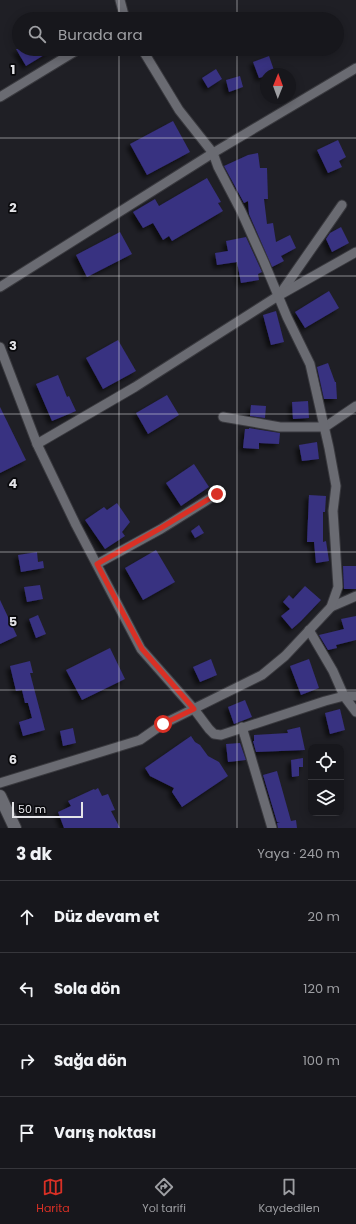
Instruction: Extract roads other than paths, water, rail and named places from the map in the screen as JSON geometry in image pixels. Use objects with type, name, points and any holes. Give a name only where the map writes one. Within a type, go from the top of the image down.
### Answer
[{"type":"main road","points":[[0,796],[15,828]]},
{"type":"street","points":[[120,0],[122,12]]},
{"type":"street","points":[[0,97],[67,56]]},
{"type":"street","points":[[146,56],[179,110],[213,153],[218,167],[244,218],[287,317],[310,364],[325,427],[336,486],[333,511],[338,587],[331,607]]},
{"type":"street","points":[[0,287],[213,153],[356,68]]},
{"type":"street","points":[[278,296],[342,205]]},
{"type":"street","points":[[37,444],[136,387],[278,296],[356,252]]},
{"type":"street","points":[[0,347],[37,444],[76,525],[142,649],[214,734],[221,735],[242,727],[344,696],[356,696]]},
{"type":"street","points":[[223,417],[280,427],[325,427],[356,406]]},
{"type":"street","points":[[97,564],[217,494]]},
{"type":"street","points":[[0,783],[140,740],[163,724],[262,675],[285,656],[331,607],[356,596]]},
{"type":"street","points":[[309,630],[344,696],[356,712]]},
{"type":"street","points":[[242,727],[272,828]]}]
